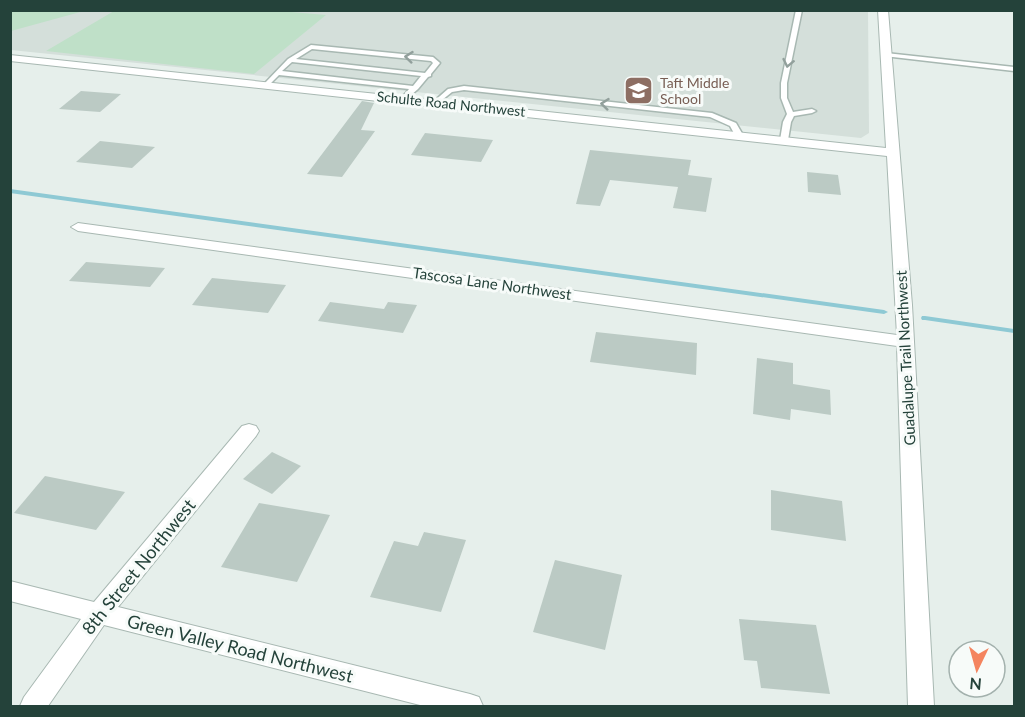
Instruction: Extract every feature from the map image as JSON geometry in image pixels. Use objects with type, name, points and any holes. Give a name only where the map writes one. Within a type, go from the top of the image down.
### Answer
[{"type":"street","name":"Guadalupe Trail Northwest","points":[[882,10],[905,342],[921,706]]},
{"type":"street","name":"Schulte Road Northwest","points":[[10,58],[892,153]]},
{"type":"street","name":"Tascosa Lane Northwest","points":[[78,227],[905,342]]},
{"type":"street","name":"8th Street Northwest","points":[[33,706],[99,613],[249,431]]},
{"type":"street","name":"Green Valley Road Northwest","points":[[10,591],[470,706]]},
{"type":"lane","points":[[791,114],[784,98],[784,83],[799,10]]},
{"type":"lane","points":[[266,85],[290,60],[311,47],[433,59],[437,63],[429,75],[404,99]]},
{"type":"lane","points":[[886,55],[1014,69]]},
{"type":"lane","points":[[290,60],[429,75]]},
{"type":"lane","points":[[278,72],[416,88]]},
{"type":"lane","points":[[435,103],[450,90],[474,89],[712,116],[733,124],[739,135]]},
{"type":"lane","points":[[791,114],[812,111]]},
{"type":"lane","points":[[784,140],[791,114]]},
{"type":"shaded area","name":"Taft Middle School","points":[[11,10],[868,11],[869,133],[861,138],[11,50]]},
{"type":"green space","points":[[11,10],[84,10],[84,11],[11,31]]},
{"type":"green space","points":[[114,11],[280,11],[326,15],[254,74],[46,51]]},
{"type":"building","points":[[81,91],[121,94],[100,112],[59,109]]},
{"type":"building","points":[[362,101],[374,103],[361,130],[375,131],[342,177],[307,174]]},
{"type":"building","points":[[425,133],[493,140],[481,162],[411,155]]},
{"type":"building","points":[[100,141],[155,147],[132,168],[76,162]]},
{"type":"building","points":[[590,150],[691,160],[688,175],[712,178],[706,212],[673,208],[678,187],[610,180],[600,206],[576,204]]},
{"type":"building","points":[[807,172],[838,175],[841,195],[808,192]]},
{"type":"building","points":[[86,262],[165,268],[150,287],[69,281]]},
{"type":"building","points":[[212,278],[286,285],[268,313],[192,305]]},
{"type":"building","points":[[330,302],[384,309],[388,302],[417,305],[403,333],[318,321]]},
{"type":"building","points":[[596,332],[697,343],[696,375],[590,362]]},
{"type":"building","points":[[757,358],[793,363],[793,384],[830,390],[831,415],[791,409],[790,420],[753,414]]},
{"type":"building","points":[[272,452],[301,466],[272,494],[243,479]]},
{"type":"building","points":[[45,476],[125,492],[96,530],[14,513]]},
{"type":"building","points":[[771,490],[842,501],[846,541],[771,530]]},
{"type":"building","points":[[259,503],[330,515],[297,582],[221,567]]},
{"type":"building","points":[[424,532],[466,540],[441,612],[370,597],[394,541],[418,546]]},
{"type":"building","points":[[555,560],[622,575],[605,650],[533,632]]},
{"type":"building","points":[[739,619],[816,625],[830,694],[761,688],[757,661],[744,660]]},
{"type":"waterway","points":[[10,191],[884,312]]},
{"type":"waterway","points":[[925,318],[1014,331]]},
{"type":"place","name":"Taft Middle School","points":[[639,91]]}]
